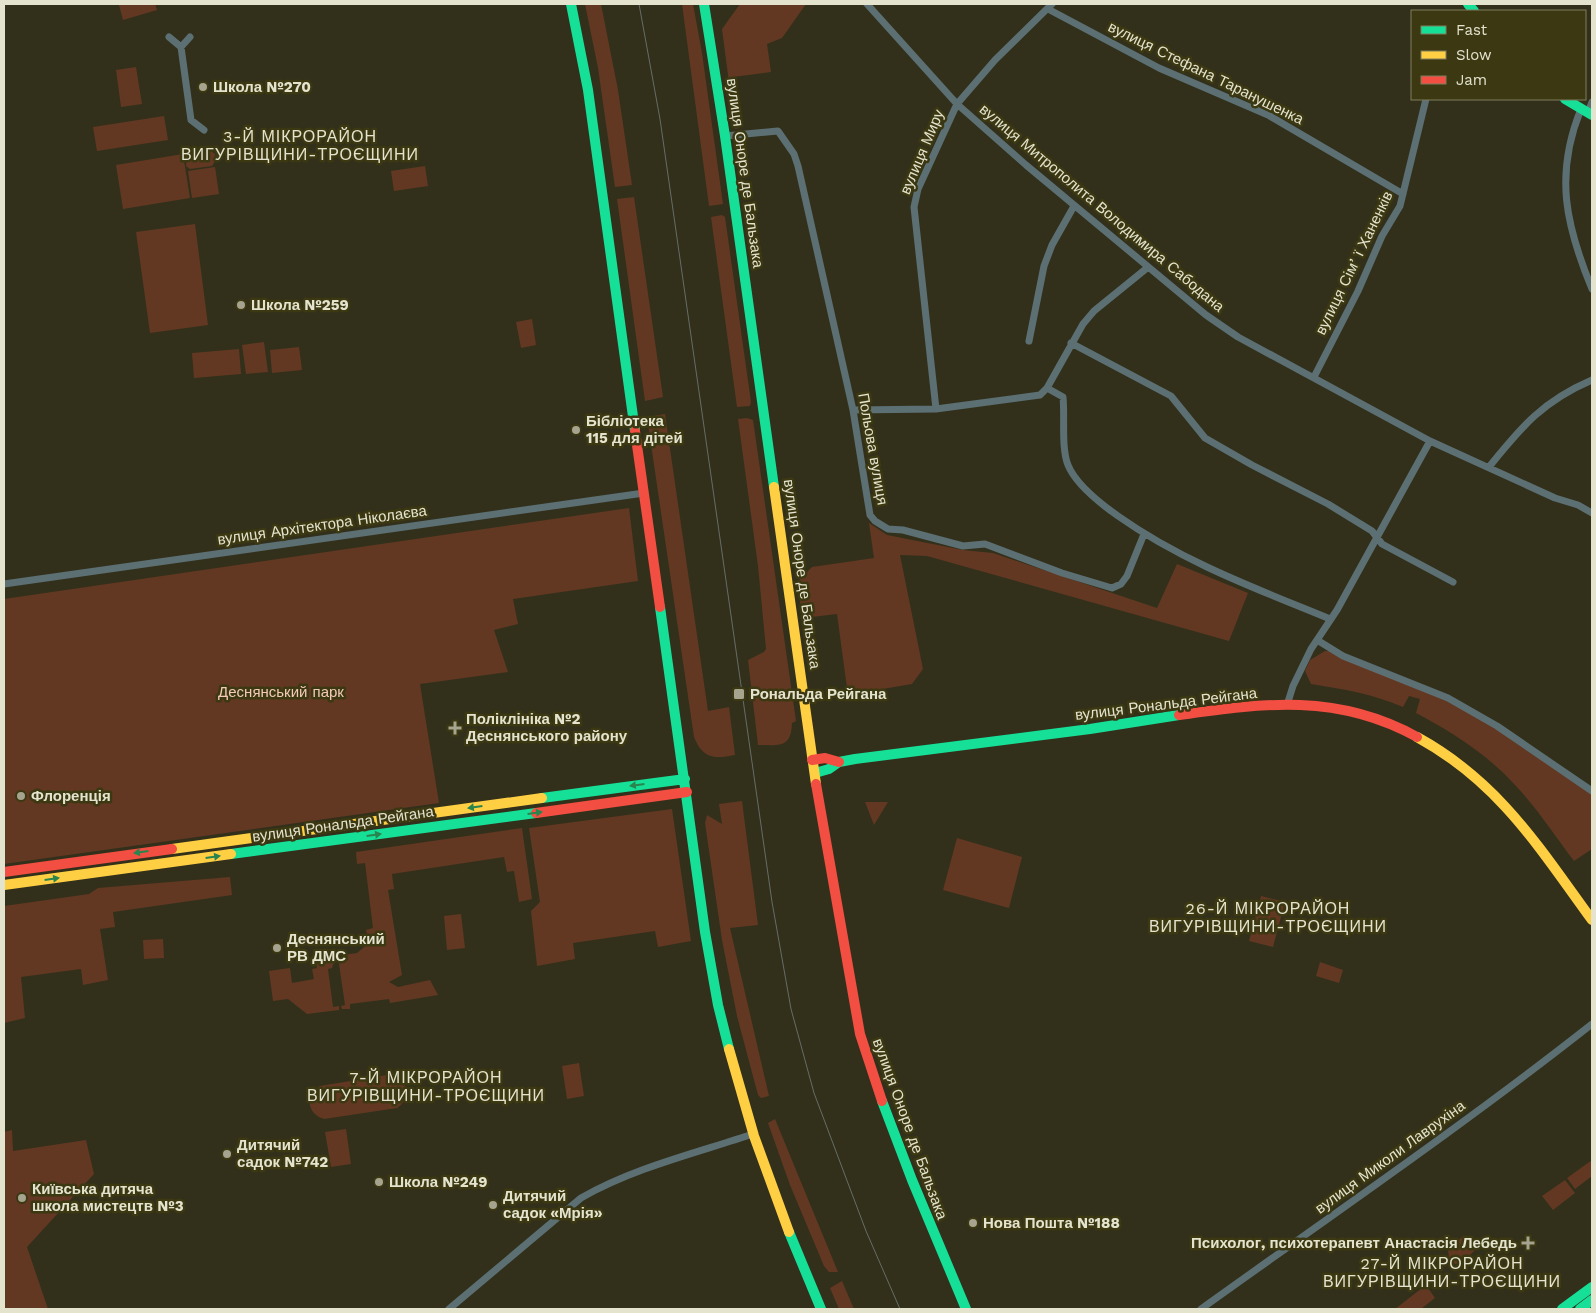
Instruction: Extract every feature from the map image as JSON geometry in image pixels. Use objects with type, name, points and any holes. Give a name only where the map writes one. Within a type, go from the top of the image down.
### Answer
[{"type":"main road","points":[[571,4],[588,90],[705,932],[724,1028],[753,1134],[795,1247],[821,1309]]},
{"type":"main road","name":"вулиця Оноре де Бальзака","points":[[704,4],[725,136],[812,760],[858,1024],[864,1050],[912,1180],[966,1309]]},
{"type":"main road","points":[[1567,100],[1587,112]]},
{"type":"main road","name":"вулиця Рональда Рейгана","points":[[812,760],[825,758],[839,762],[947,746],[1096,728],[1202,711],[1287,705],[1319,705],[1355,712],[1380,720],[1421,738],[1462,765],[1512,813],[1592,920]]},
{"type":"main road","name":"вулиця Рональда Рейгана","points":[[815,773],[827,770],[839,762]]},
{"type":"main road","name":"вулиця Рональда Рейгана","points":[[4,872],[685,779]]},
{"type":"main road","name":"вулиця Рональда Рейгана","points":[[4,885],[686,792]]},
{"type":"main road","points":[[1562,1309],[1592,1287]]},
{"type":"main road","points":[[1580,1309],[1592,1300]]},
{"type":"street","name":"вулиця Митрополита Володимира Сабодана","points":[[868,4],[957,104],[1074,206],[1206,316],[1238,337],[1430,441],[1555,498],[1578,505],[1592,513]]},
{"type":"street","name":"вулиця Миру","points":[[936,408],[914,207],[922,180],[957,104],[995,60],[1050,7]]},
{"type":"street","name":"вулиця Стефана Таранушенка","points":[[1050,7],[1159,68],[1268,115],[1403,194]]},
{"type":"street","points":[[181,47],[190,37]]},
{"type":"street","points":[[169,38],[181,47],[192,120],[204,130]]},
{"type":"street","name":"вулиця Сімʼї Ханенків","points":[[1314,377],[1358,291],[1382,236],[1400,206],[1426,100]]},
{"type":"street","points":[[1592,102],[1587,112],[1574,124],[1566,159],[1565,186],[1569,218],[1582,264],[1592,289]]},
{"type":"street","name":"Польова вулиця","points":[[725,136],[778,132],[794,154],[853,410],[870,515],[875,521],[888,529],[903,530],[963,546],[985,544],[1062,574],[1112,588],[1120,584],[1127,576],[1144,534]]},
{"type":"street","points":[[1029,341],[1044,266],[1052,245],[1074,206]]},
{"type":"street","points":[[853,410],[936,408],[1040,395],[1048,388],[1083,324],[1094,311],[1147,268]]},
{"type":"street","points":[[1071,343],[1171,396],[1205,438],[1252,465],[1328,504],[1372,531],[1382,544],[1453,582]]},
{"type":"street","points":[[1489,467],[1520,428],[1547,404],[1592,380]]},
{"type":"street","points":[[1048,388],[1063,397],[1065,457],[1069,467],[1089,493],[1102,504],[1144,534],[1200,565],[1330,619]]},
{"type":"street","points":[[1287,705],[1293,686],[1316,640],[1337,610],[1430,441]]},
{"type":"street","name":"вулиця Архітектора Ніколаєва","points":[[4,584],[644,493]]},
{"type":"street","points":[[1316,640],[1347,658],[1448,698],[1497,726],[1592,791]]},
{"type":"street","name":"вулиця Миколи Лаврухіна","points":[[1201,1309],[1340,1211],[1556,1053],[1592,1024]]},
{"type":"street","points":[[449,1309],[580,1198],[624,1177],[753,1134]]},
{"type":"green space","points":[[155,4],[157,10],[123,20],[119,5]]},
{"type":"green space","points":[[585,4],[601,4],[618,90],[632,185],[615,187],[598,68]]},
{"type":"green space","points":[[682,4],[693,4],[702,53],[723,204],[709,206]]},
{"type":"green space","points":[[740,4],[806,4],[782,38],[767,44],[771,72],[733,77],[739,128],[735,129],[722,29]]},
{"type":"green space","points":[[136,67],[142,104],[121,107],[116,70]]},
{"type":"green space","points":[[164,116],[168,140],[97,151],[93,127]]},
{"type":"green space","points":[[211,151],[215,154],[216,160],[212,166],[190,169],[186,166],[187,155]]},
{"type":"green space","points":[[183,154],[190,198],[123,209],[116,165]]},
{"type":"green space","points":[[425,166],[428,186],[394,191],[391,171]]},
{"type":"green space","points":[[215,167],[219,194],[192,198],[188,171]]},
{"type":"green space","points":[[634,197],[663,397],[645,401],[617,199]]},
{"type":"green space","points":[[722,215],[725,217],[751,402],[750,406],[737,407],[711,217]]},
{"type":"green space","points":[[195,224],[208,325],[150,333],[136,232]]},
{"type":"green space","points":[[532,319],[536,345],[521,348],[516,322]]},
{"type":"green space","points":[[264,342],[268,372],[246,374],[242,345]]},
{"type":"green space","points":[[299,347],[302,370],[272,373],[270,350]]},
{"type":"green space","points":[[239,349],[241,374],[194,378],[192,353]]},
{"type":"green space","points":[[665,414],[708,711],[729,707],[735,755],[710,756],[701,750],[694,737],[647,417]]},
{"type":"green space","points":[[747,418],[753,420],[796,721],[792,723],[789,737],[786,741],[778,745],[758,745],[748,660],[764,652],[766,649],[758,566],[738,419]]},
{"type":"green space","name":"Деснянський парк","points":[[629,508],[638,581],[513,599],[518,624],[494,630],[508,672],[420,684],[439,803],[4,864],[4,599]]},
{"type":"green space","points":[[869,523],[887,535],[963,550],[993,553],[1157,608],[1177,564],[1248,593],[1229,641],[927,556],[900,555],[923,669],[912,684],[865,692],[847,688],[837,614],[812,617],[801,612],[798,581],[812,567],[874,558]]},
{"type":"green space","points":[[1325,651],[1330,651],[1448,700],[1496,727],[1592,793],[1592,849],[1574,861],[1531,803],[1493,763],[1468,744],[1416,713],[1420,699],[1409,696],[1403,707],[1369,695],[1311,684],[1305,671],[1310,660]]},
{"type":"green space","points":[[742,801],[758,925],[730,928],[769,1096],[761,1098],[758,1095],[737,1016],[722,940],[705,823],[707,815],[722,824],[719,804]]},
{"type":"green space","points":[[865,802],[888,802],[874,825]]},
{"type":"green space","points":[[672,809],[691,941],[658,947],[655,931],[573,943],[575,959],[537,966],[531,911],[540,902],[529,828]]},
{"type":"green space","points":[[522,828],[532,899],[519,902],[514,871],[507,872],[504,857],[392,874],[394,889],[388,890],[402,975],[389,982],[398,987],[430,980],[438,995],[390,1003],[389,999],[350,1004],[350,1009],[342,1009],[341,1006],[345,1005],[339,964],[343,955],[357,953],[369,943],[366,930],[373,928],[365,863],[357,864],[356,852]]},
{"type":"green space","points":[[957,838],[1022,857],[1009,908],[943,890]]},
{"type":"green space","points":[[230,877],[232,895],[113,912],[115,927],[100,929],[108,980],[83,985],[81,969],[21,977],[25,1018],[4,1023],[4,906],[89,894],[98,888]]},
{"type":"green space","points":[[1261,896],[1285,902],[1273,947],[1249,941]]},
{"type":"green space","points":[[461,914],[465,948],[447,950],[444,916]]},
{"type":"green space","points":[[163,939],[164,958],[144,959],[143,940]]},
{"type":"green space","points":[[315,956],[336,956],[332,968],[328,969],[333,1007],[339,1006],[339,1010],[307,1014],[288,999],[273,1001],[269,971],[290,968],[292,983],[314,979],[312,969],[317,968]]},
{"type":"green space","points":[[1320,962],[1343,970],[1339,983],[1316,976]]},
{"type":"green space","points":[[579,1063],[584,1096],[567,1099],[562,1066]]},
{"type":"green space","points":[[387,1075],[399,1079],[406,1087],[407,1093],[405,1098],[397,1108],[324,1119],[318,1117],[311,1109],[311,1094],[320,1086]]},
{"type":"green space","points":[[775,1119],[838,1272],[829,1272],[824,1266],[790,1185],[768,1123]]},
{"type":"green space","points":[[346,1129],[351,1164],[331,1167],[325,1132]]},
{"type":"green space","points":[[12,1130],[13,1151],[86,1140],[94,1174],[27,1247],[48,1309],[4,1309],[4,1132]]},
{"type":"green space","points":[[1592,1160],[1592,1176],[1575,1189],[1567,1178]]},
{"type":"green space","points":[[1565,1180],[1575,1193],[1553,1210],[1542,1196]]},
{"type":"green space","points":[[1462,1237],[1469,1238],[1475,1244],[1474,1251],[1462,1263],[1455,1264],[1449,1258],[1448,1250]]},
{"type":"green space","points":[[842,1281],[854,1309],[839,1309],[830,1288]]},
{"type":"green space","points":[[1426,1285],[1435,1298],[1421,1309],[1395,1309]]},
{"type":"tram line","points":[[639,4],[660,119],[772,902],[791,1009],[814,1093],[866,1231],[900,1309]]},
{"type":"traffic: fast","points":[[571,4],[588,90],[635,431]]},
{"type":"traffic: fast","points":[[704,4],[725,136],[774,487]]},
{"type":"traffic: fast","points":[[1468,4],[1473,10]]},
{"type":"traffic: fast","points":[[1567,100],[1592,115]]},
{"type":"traffic: fast","points":[[660,607],[705,932],[718,1005],[729,1049]]},
{"type":"traffic: fast","points":[[815,773],[829,769],[839,762],[855,759],[1090,729],[1179,715]]},
{"type":"traffic: fast","points":[[542,798],[685,779]]},
{"type":"traffic: fast","points":[[231,854],[536,813]]},
{"type":"traffic: fast","points":[[882,1101],[912,1180],[966,1309]]},
{"type":"traffic: fast","points":[[789,1232],[821,1309]]},
{"type":"traffic: fast","points":[[1562,1309],[1592,1287]]},
{"type":"traffic: fast","points":[[1580,1309],[1592,1300]]},
{"type":"traffic: slow","points":[[774,487],[816,784]]},
{"type":"traffic: slow","points":[[1417,737],[1446,755],[1494,795],[1535,841],[1592,920]]},
{"type":"traffic: slow","points":[[172,849],[542,798]]},
{"type":"traffic: slow","points":[[4,885],[231,854]]},
{"type":"traffic: slow","points":[[729,1049],[754,1136],[789,1232]]},
{"type":"traffic: jam","points":[[635,431],[660,607]]},
{"type":"traffic: jam","points":[[1179,715],[1241,707],[1300,705],[1358,713],[1388,723],[1417,737]]},
{"type":"traffic: jam","points":[[812,760],[825,758],[839,762]]},
{"type":"traffic: jam","points":[[816,784],[860,1034],[882,1101]]},
{"type":"traffic: jam","points":[[536,813],[687,792]]},
{"type":"traffic: jam","points":[[4,872],[172,849]]},
{"type":"place","name":"Школа №270","points":[[203,87]]},
{"type":"place","name":"Школа №259","points":[[241,305]]},
{"type":"place","name":"Бібліотека 115 для дітей","points":[[576,430]]},
{"type":"place","name":"Рональда Рейгана","points":[[739,694]]},
{"type":"place","name":"Поліклініка №2 Деснянського району","points":[[455,728]]},
{"type":"place","name":"Флоренція","points":[[21,796]]},
{"type":"place","name":"Деснянський РВ ДМС","points":[[277,948]]},
{"type":"place","name":"Дитячий садок №742","points":[[227,1154]]},
{"type":"place","name":"Школа №249","points":[[379,1182]]},
{"type":"place","name":"Київська дитяча школа мистецтв №3","points":[[22,1198]]},
{"type":"place","name":"Дитячий садок «Мрія»","points":[[493,1205]]},
{"type":"place","name":"Нова Пошта №188","points":[[973,1223]]},
{"type":"place","name":"Психолог, психотерапевт Анастасія Лебедь","points":[[1528,1243]]},
{"type":"district","name":"3-Й МІКРОРАЙОН ВИГУРІВЩИНИ-ТРОЄЩИНИ","points":[[300,145]]},
{"type":"district","name":"26-Й МІКРОРАЙОН ВИГУРІВЩИНИ-ТРОЄЩИНИ","points":[[1268,917]]},
{"type":"district","name":"7-Й МІКРОРАЙОН ВИГУРІВЩИНИ-ТРОЄЩИНИ","points":[[426,1086]]},
{"type":"district","name":"27-Й МІКРОРАЙОН ВИГУРІВЩИНИ-ТРОЄЩИНИ","points":[[1442,1272]]}]
